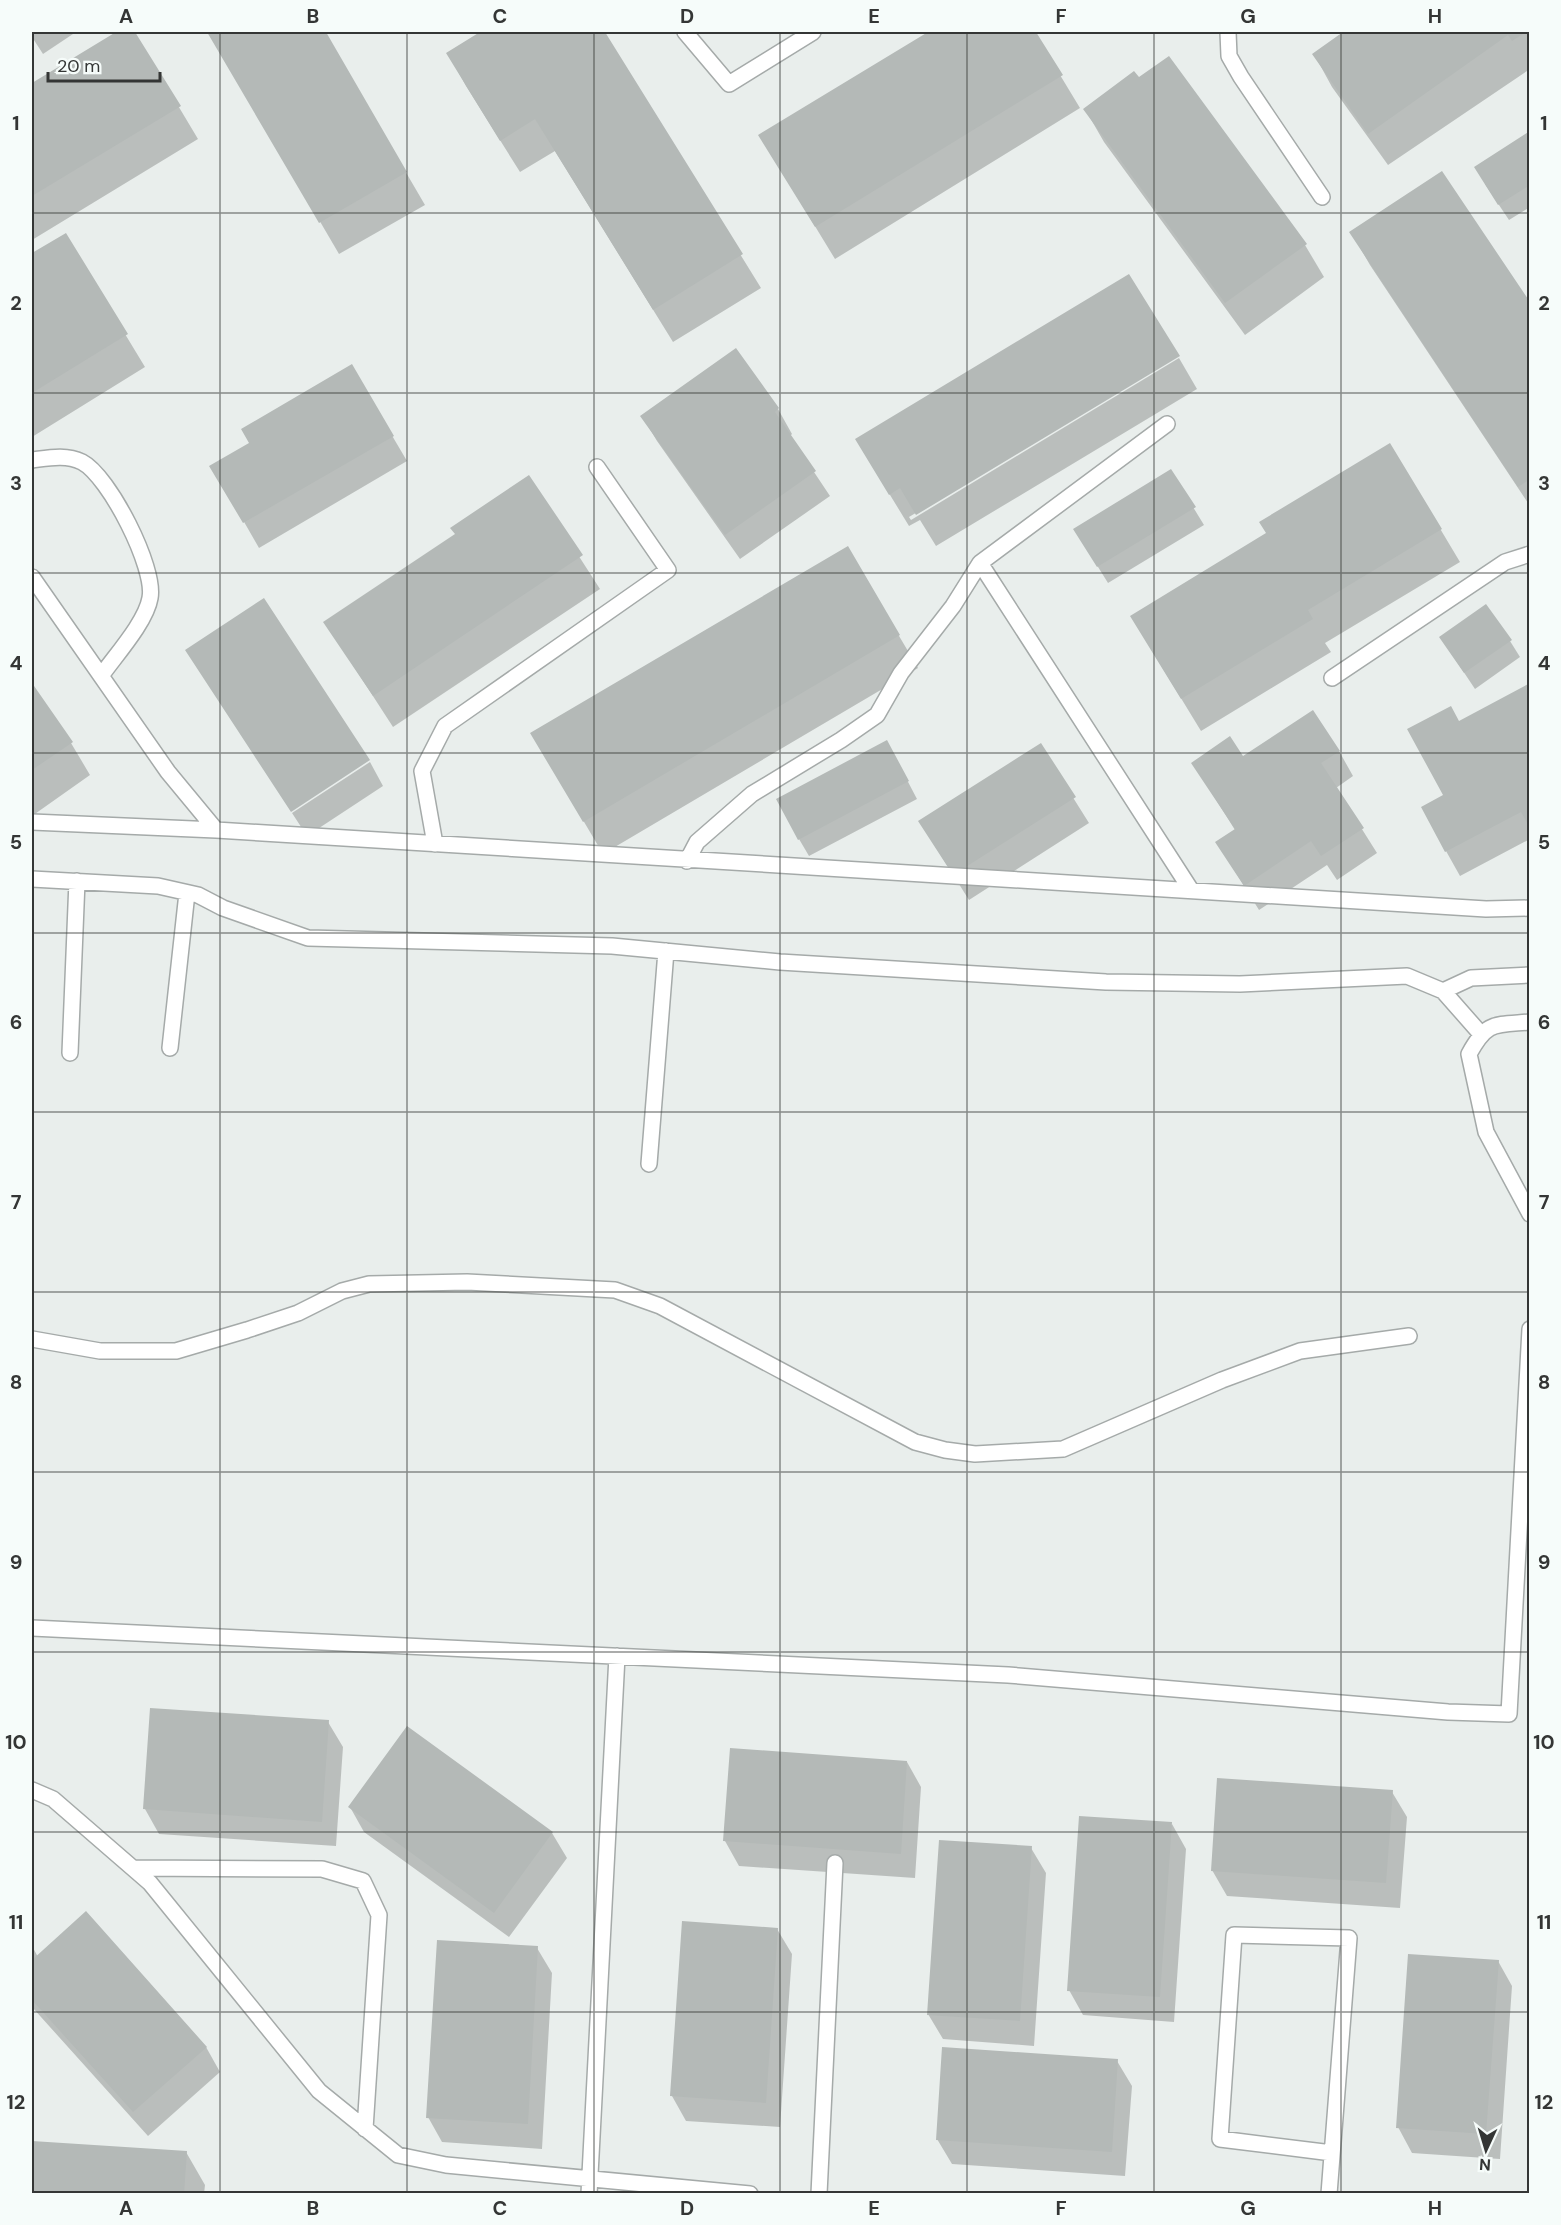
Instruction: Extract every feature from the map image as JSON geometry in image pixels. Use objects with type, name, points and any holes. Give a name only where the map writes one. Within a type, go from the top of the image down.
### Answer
[{"type":"lane","points":[[685,32],[729,84],[813,32]]},
{"type":"lane","points":[[1228,32],[1229,56],[1322,197]]},
{"type":"lane","points":[[687,861],[697,842],[752,794],[841,740],[877,715],[901,673],[953,606],[980,563],[1167,424]]},
{"type":"lane","points":[[32,460],[63,457],[82,462],[107,486],[121,510],[147,570],[150,598],[139,621],[100,676]]},
{"type":"lane","points":[[435,844],[422,771],[445,726],[668,570],[597,467]]},
{"type":"lane","points":[[1332,678],[1506,562],[1530,554]]},
{"type":"lane","points":[[980,563],[1191,890]]},
{"type":"lane","points":[[32,577],[168,772],[216,830]]},
{"type":"lane","points":[[32,822],[216,830],[1486,909],[1530,908]]},
{"type":"lane","points":[[32,879],[158,886],[187,893],[308,938],[612,946],[780,962],[1107,982],[1240,984],[1407,976],[1443,991],[1480,1033]]},
{"type":"lane","points":[[70,1053],[77,881]]},
{"type":"lane","points":[[170,1048],[187,893]]},
{"type":"lane","points":[[649,1164],[666,951]]},
{"type":"lane","points":[[1443,991],[1471,978],[1530,975]]},
{"type":"lane","points":[[1530,1022],[1495,1025],[1480,1033],[1469,1054],[1486,1132],[1530,1214]]},
{"type":"lane","points":[[32,1339],[100,1351],[176,1351],[298,1313],[342,1291],[369,1284],[466,1282],[615,1290],[660,1306],[915,1442],[945,1450],[975,1454],[1063,1449],[1222,1380],[1300,1351],[1409,1336]]},
{"type":"lane","points":[[32,1628],[1008,1675],[1448,1712],[1509,1714],[1530,1329]]},
{"type":"lane","points":[[589,2186],[617,1656]]},
{"type":"lane","points":[[32,1790],[52,1799],[150,1883],[319,2091],[398,2155],[446,2165],[589,2186],[750,2193]]},
{"type":"lane","points":[[819,2193],[835,1863]]},
{"type":"lane","points":[[133,1868],[322,1869],[363,1881],[379,1915],[365,2128]]},
{"type":"lane","points":[[1329,2193],[1349,1938],[1234,1935],[1220,2139],[1332,2153]]},
{"type":"building","points":[[116,32],[135,32],[181,106],[32,196],[32,83]]},
{"type":"building","points":[[207,32],[326,32],[407,172],[319,223]]},
{"type":"building","points":[[480,32],[605,32],[743,254],[653,310],[535,119],[500,141],[446,53]]},
{"type":"building","points":[[928,32],[1036,32],[1063,75],[815,227],[758,135]]},
{"type":"building","points":[[1343,32],[1526,32],[1512,41],[1508,35],[1368,134],[1312,54]]},
{"type":"building","points":[[1169,56],[1307,244],[1225,303],[1083,109],[1134,71],[1139,77]]},
{"type":"building","points":[[1530,131],[1530,185],[1498,205],[1474,167]]},
{"type":"building","points":[[1442,171],[1530,302],[1530,479],[1518,487],[1349,232]]},
{"type":"building","points":[[66,233],[128,334],[32,393],[32,253]]},
{"type":"building","points":[[1129,274],[1180,356],[916,515],[900,488],[889,495],[855,439]]},
{"type":"building","points":[[736,348],[779,408],[775,412],[816,471],[725,535],[640,416]]},
{"type":"building","points":[[352,364],[394,436],[243,523],[209,466],[249,443],[241,429]]},
{"type":"building","points":[[1390,443],[1442,529],[1308,610],[1313,619],[1181,699],[1130,616],[1266,533],[1259,522]]},
{"type":"building","points":[[1171,469],[1196,507],[1097,567],[1073,529]]},
{"type":"building","points":[[529,475],[583,555],[373,696],[323,622],[455,534],[450,528]]},
{"type":"building","points":[[848,546],[900,635],[583,822],[530,733]]},
{"type":"building","points":[[264,598],[370,760],[291,812],[185,650]]},
{"type":"building","points":[[1486,604],[1512,640],[1464,673],[1439,637]]},
{"type":"building","points":[[32,683],[73,742],[32,770]]},
{"type":"building","points":[[1530,683],[1530,828],[1521,812],[1445,852],[1421,807],[1443,795],[1407,729],[1451,706],[1459,721]]},
{"type":"building","points":[[1313,710],[1340,751],[1321,763],[1364,828],[1321,856],[1311,841],[1244,886],[1215,842],[1235,829],[1191,763],[1230,736],[1243,756]]},
{"type":"building","points":[[887,740],[909,781],[798,840],[776,799]]},
{"type":"building","points":[[1041,743],[1076,797],[953,875],[918,821]]},
{"type":"building","points":[[150,1708],[329,1720],[322,1822],[143,1809]]},
{"type":"building","points":[[407,1726],[553,1832],[494,1913],[348,1807]]},
{"type":"building","points":[[730,1748],[907,1761],[901,1854],[723,1841]]},
{"type":"building","points":[[1217,1778],[1393,1790],[1386,1883],[1211,1871]]},
{"type":"building","points":[[1079,1816],[1172,1822],[1160,1997],[1067,1991]]},
{"type":"building","points":[[939,1840],[1032,1846],[1020,2021],[927,2015]]},
{"type":"building","points":[[86,1911],[207,2047],[133,2112],[32,2000],[32,1960]]},
{"type":"building","points":[[682,1921],[778,1928],[766,2103],[670,2096]]},
{"type":"building","points":[[437,1940],[538,1946],[528,2124],[426,2118]]},
{"type":"building","points":[[1408,1954],[1499,1960],[1486,2134],[1396,2128]]},
{"type":"building","points":[[942,2047],[1118,2059],[1112,2152],[936,2140]]},
{"type":"building","points":[[32,2141],[187,2151],[184,2194],[32,2194]]}]
